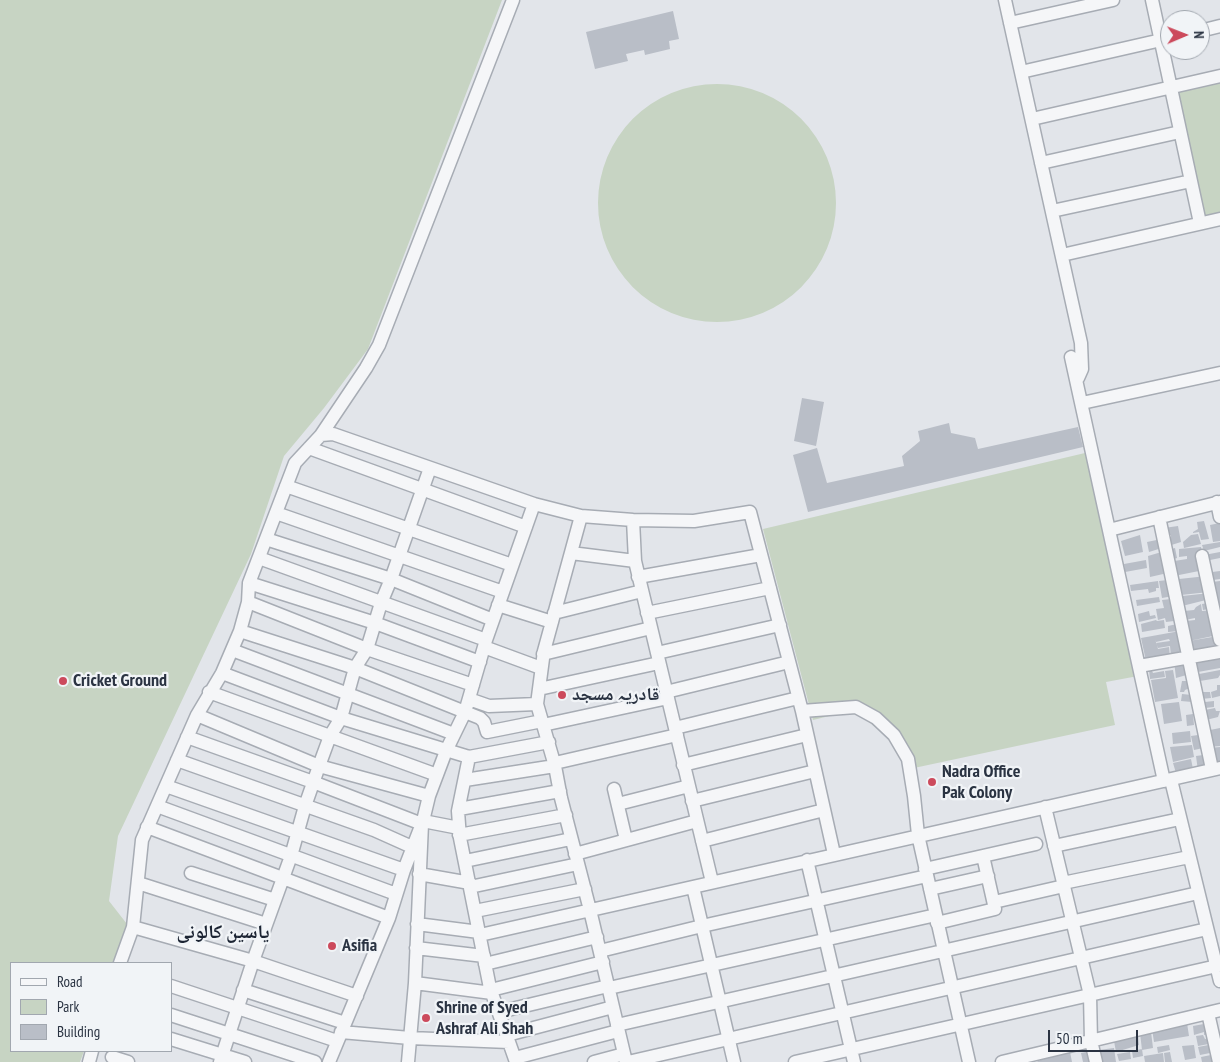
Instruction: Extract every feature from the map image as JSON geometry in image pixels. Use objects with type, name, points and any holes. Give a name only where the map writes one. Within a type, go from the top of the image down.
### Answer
[{"type":"street","points":[[120,962],[133,927],[142,840],[197,715],[222,672],[240,631],[248,602],[249,583],[295,463],[321,435],[366,368],[379,345],[513,0]]},
{"type":"street","points":[[1005,0],[1082,343],[1082,369],[1076,380]]},
{"type":"street","points":[[1010,23],[1113,0]]},
{"type":"street","points":[[1152,0],[1160,24]]},
{"type":"street","points":[[1021,72],[1160,40]]},
{"type":"street","points":[[1168,60],[1171,87],[1200,223]]},
{"type":"street","points":[[1032,120],[1220,76]]},
{"type":"street","points":[[1041,163],[1180,132]]},
{"type":"street","points":[[1052,211],[1191,181]]},
{"type":"street","points":[[1062,255],[1220,219]]},
{"type":"street","points":[[1071,357],[1139,666],[1168,780],[1190,856],[1220,981]]},
{"type":"street","points":[[1082,403],[1220,373]]},
{"type":"street","points":[[321,435],[333,434],[534,504],[581,516],[633,520],[694,521],[750,512],[802,711],[834,854]]},
{"type":"street","points":[[309,448],[526,527]]},
{"type":"street","points":[[221,1058],[253,961],[291,856],[318,766],[330,736],[341,718],[355,668],[367,649],[381,603],[430,468]]},
{"type":"street","points":[[286,486],[408,527],[512,565]]},
{"type":"street","points":[[1109,530],[1219,502],[1220,517]]},
{"type":"street","points":[[408,1062],[415,983],[423,823],[429,796],[446,751],[465,712],[485,643],[534,504]]},
{"type":"street","points":[[276,513],[503,592]]},
{"type":"street","points":[[581,516],[543,654],[537,704],[555,764],[571,839],[626,1059]]},
{"type":"street","points":[[417,924],[480,934],[1216,768],[1189,656],[1159,517]]},
{"type":"street","points":[[633,520],[635,561],[638,577],[712,882]]},
{"type":"street","points":[[266,539],[391,579],[493,620]]},
{"type":"street","points":[[571,553],[635,561]]},
{"type":"street","points":[[638,577],[761,554]]},
{"type":"street","points":[[1202,556],[1220,640]]},
{"type":"street","points":[[259,558],[485,643],[542,668]]},
{"type":"street","points":[[249,583],[376,623],[480,662]]},
{"type":"street","points":[[647,613],[770,588]]},
{"type":"street","points":[[498,605],[553,618],[642,592]]},
{"type":"street","points":[[248,602],[367,649],[473,686]]},
{"type":"street","points":[[539,689],[780,625]]},
{"type":"street","points":[[543,654],[651,628]]},
{"type":"street","points":[[240,631],[355,668],[465,712],[482,720],[489,733],[667,695],[789,662]]},
{"type":"street","points":[[232,650],[454,734]]},
{"type":"street","points":[[1139,666],[1220,652]]},
{"type":"street","points":[[222,672],[341,718],[469,757],[549,742]]},
{"type":"street","points":[[209,692],[437,775]]},
{"type":"street","points":[[465,780],[555,764],[798,698]]},
{"type":"street","points":[[469,699],[489,706],[537,704]]},
{"type":"street","points":[[802,711],[856,707],[876,718],[894,735],[908,759],[918,835],[968,1062]]},
{"type":"street","points":[[197,715],[318,766],[429,796]]},
{"type":"street","points":[[683,764],[807,734]]},
{"type":"street","points":[[187,737],[423,823],[459,832],[566,815]]},
{"type":"street","points":[[469,757],[459,809],[459,832],[492,991],[516,1060],[618,1028],[719,1002],[1198,893]]},
{"type":"street","points":[[177,760],[374,830],[412,847]]},
{"type":"street","points":[[692,801],[815,771]]},
{"type":"street","points":[[166,786],[404,870]]},
{"type":"street","points":[[618,804],[689,786]]},
{"type":"street","points":[[614,789],[626,840]]},
{"type":"street","points":[[459,809],[560,792]]},
{"type":"street","points":[[157,806],[396,894]]},
{"type":"street","points":[[1045,807],[1090,995],[1091,1041],[1096,1062]]},
{"type":"street","points":[[702,841],[824,810]]},
{"type":"street","points":[[1054,846],[1180,819]]},
{"type":"street","points":[[420,874],[470,885],[576,859],[626,840],[697,821]]},
{"type":"street","points":[[329,1062],[389,918],[412,847],[423,823]]},
{"type":"street","points":[[148,827],[389,918]]},
{"type":"street","points":[[465,861],[571,839]]},
{"type":"street","points":[[415,983],[492,991],[702,926],[927,878],[983,856],[1036,844]]},
{"type":"street","points":[[498,1012],[825,940],[996,909],[983,856]]},
{"type":"street","points":[[994,902],[1190,856]]},
{"type":"street","points":[[807,860],[852,1056]]},
{"type":"street","points":[[191,873],[275,900]]},
{"type":"street","points":[[927,878],[988,876]]},
{"type":"street","points":[[138,883],[266,924]]},
{"type":"street","points":[[693,887],[734,1062]]},
{"type":"street","points":[[475,911],[584,889]]},
{"type":"street","points":[[133,927],[253,961],[357,996]]},
{"type":"street","points":[[594,1062],[626,1059],[728,1039],[1207,929]]},
{"type":"street","points":[[416,948],[485,960],[597,937]]},
{"type":"street","points":[[795,1062],[852,1056],[961,1025],[1216,966]]},
{"type":"street","points":[[172,986],[237,1008],[341,1032],[410,1038],[508,1038],[613,1007]]},
{"type":"street","points":[[243,990],[341,1032]]},
{"type":"street","points":[[1002,1062],[1214,1011],[1219,1062]]},
{"type":"street","points":[[172,1015],[315,1062]]},
{"type":"street","points":[[172,1039],[221,1058],[245,1062]]},
{"type":"street","points":[[112,1057],[128,1062]]},
{"type":"green space","points":[[0,0],[502,0],[368,349],[324,408],[284,456],[251,554],[118,836],[109,901],[127,924],[113,962],[10,962],[10,1052],[84,1052],[80,1062],[0,1062]]},
{"type":"green space","points":[[1220,76],[1220,219],[1200,223],[1171,88]]},
{"type":"green space","points":[[717,84],[740,87],[762,93],[783,104],[801,119],[816,137],[827,158],[833,180],[836,203],[833,226],[827,248],[816,269],[801,287],[783,302],[762,313],[740,319],[717,322],[694,319],[672,313],[651,302],[633,287],[618,269],[607,248],[601,226],[598,203],[601,180],[607,158],[618,137],[633,119],[651,104],[672,93],[694,87]]},
{"type":"green space","points":[[1085,453],[1138,676],[1106,682],[1115,725],[914,768],[890,739],[854,710],[813,720],[763,529]]},
{"type":"building","points":[[673,11],[679,39],[669,41],[670,49],[645,55],[644,50],[626,54],[628,61],[595,69],[586,32]]},
{"type":"building","points":[[802,398],[824,402],[816,446],[794,441]]},
{"type":"building","points":[[949,423],[951,433],[975,438],[978,449],[1078,427],[1083,447],[808,512],[793,455],[817,448],[827,483],[904,466],[902,456],[920,441],[918,431]]},
{"type":"building","points":[[1204,521],[1209,539],[1201,540],[1199,532],[1193,532],[1198,529],[1197,522]]},
{"type":"building","points":[[1220,523],[1220,541],[1213,542],[1210,525]]},
{"type":"building","points":[[1178,526],[1181,542],[1149,552],[1147,542],[1171,537],[1171,535],[1166,535],[1164,528]]},
{"type":"building","points":[[1198,534],[1201,544],[1184,548],[1183,542],[1191,535]]},
{"type":"building","points":[[1140,535],[1143,552],[1125,556],[1121,541]]},
{"type":"building","points":[[1220,542],[1220,547],[1204,551],[1202,545]]},
{"type":"building","points":[[1201,547],[1204,570],[1174,576],[1174,561],[1187,559],[1187,556],[1179,557],[1179,549]]},
{"type":"building","points":[[1175,548],[1177,558],[1171,560],[1172,572],[1150,577],[1148,556]]},
{"type":"building","points":[[1220,552],[1220,558],[1205,561],[1204,555]]},
{"type":"building","points":[[1146,560],[1147,568],[1125,572],[1124,564]]},
{"type":"building","points":[[1220,571],[1220,579],[1213,580],[1212,572]]},
{"type":"building","points":[[1207,576],[1209,592],[1181,595],[1179,579]]},
{"type":"building","points":[[1176,579],[1179,595],[1162,598],[1159,581]]},
{"type":"building","points":[[1158,581],[1159,588],[1156,588],[1156,591],[1149,593],[1148,589],[1131,591],[1130,585]]},
{"type":"building","points":[[1220,581],[1220,607],[1203,610],[1202,604],[1215,602],[1212,582]]},
{"type":"building","points":[[1210,593],[1210,599],[1182,606],[1182,596]]},
{"type":"building","points":[[1159,597],[1160,602],[1137,606],[1136,600]]},
{"type":"building","points":[[1180,598],[1174,621],[1166,622],[1165,618],[1158,620],[1156,609],[1164,608],[1162,600]]},
{"type":"building","points":[[1201,604],[1202,611],[1213,610],[1218,635],[1189,641],[1218,636],[1220,645],[1171,656],[1170,646],[1158,648],[1157,645],[1158,649],[1169,647],[1170,657],[1146,661],[1141,638],[1180,631],[1186,621],[1195,620],[1195,618],[1185,620],[1184,611],[1194,610]],"holes":[[[1155,639],[1156,642],[1169,639],[1170,641],[1156,643]]]},
{"type":"building","points":[[1149,611],[1150,616],[1155,615],[1156,618],[1139,622],[1138,614]]},
{"type":"building","points":[[1164,620],[1165,628],[1142,632],[1141,624]]},
{"type":"building","points":[[1177,624],[1179,631],[1168,632],[1168,626]]},
{"type":"building","points":[[1220,655],[1220,668],[1198,672],[1196,659]]},
{"type":"building","points":[[1193,658],[1190,674],[1176,678],[1174,661]]},
{"type":"building","points":[[1148,662],[1153,673],[1164,671],[1165,677],[1150,679]]},
{"type":"building","points":[[1173,670],[1178,698],[1155,702],[1151,680],[1166,678],[1165,671]]},
{"type":"building","points":[[1220,670],[1218,678],[1200,681],[1194,673],[1199,674]]},
{"type":"building","points":[[1182,681],[1190,681],[1190,688],[1180,692]]},
{"type":"building","points":[[1217,685],[1220,685],[1220,696],[1212,698],[1211,692],[1217,690]]},
{"type":"building","points":[[1201,692],[1210,692],[1211,698],[1201,699]]},
{"type":"building","points":[[1182,694],[1192,695],[1201,707],[1192,708],[1192,702],[1181,701]]},
{"type":"building","points":[[1214,701],[1214,707],[1205,708],[1205,702]]},
{"type":"building","points":[[1179,702],[1182,721],[1164,724],[1161,704]]},
{"type":"building","points":[[1215,708],[1216,711],[1220,711],[1218,717],[1206,720],[1205,710]]},
{"type":"building","points":[[1193,714],[1194,725],[1187,726],[1186,715]]},
{"type":"building","points":[[1220,728],[1220,746],[1209,747],[1205,731]]},
{"type":"building","points":[[1190,731],[1191,742],[1173,744],[1172,733]]},
{"type":"building","points":[[1205,734],[1208,747],[1194,750],[1191,736]]},
{"type":"building","points":[[1192,745],[1194,757],[1173,762],[1170,747]]},
{"type":"building","points":[[1220,747],[1220,766],[1215,767],[1209,748]]},
{"type":"building","points":[[1211,754],[1214,769],[1198,771],[1196,756]]},
{"type":"building","points":[[1191,759],[1193,769],[1176,773],[1173,763]]},
{"type":"building","points":[[1187,1023],[1189,1036],[1154,1042],[1152,1029]]},
{"type":"building","points":[[1209,1023],[1211,1034],[1204,1035],[1204,1032],[1194,1035],[1193,1026]]},
{"type":"building","points":[[1151,1032],[1153,1048],[1142,1050],[1140,1033]]},
{"type":"building","points":[[1203,1035],[1205,1039],[1213,1037],[1214,1043],[1198,1046],[1196,1036]]},
{"type":"building","points":[[1138,1036],[1139,1045],[1116,1052],[1114,1041]]},
{"type":"building","points":[[1214,1044],[1215,1052],[1200,1055],[1198,1047]]},
{"type":"building","points":[[1169,1045],[1170,1050],[1158,1053],[1157,1047]]},
{"type":"building","points":[[1194,1045],[1196,1058],[1185,1060],[1182,1046]]},
{"type":"building","points":[[1114,1048],[1116,1062],[1100,1062],[1099,1050]]},
{"type":"building","points":[[1142,1049],[1143,1056],[1133,1058],[1132,1051]]},
{"type":"building","points":[[1097,1050],[1099,1062],[1083,1062],[1081,1053]]},
{"type":"building","points":[[1070,1052],[1072,1062],[1037,1061]]},
{"type":"building","points":[[1130,1052],[1131,1059],[1119,1061],[1117,1054]]},
{"type":"building","points":[[1170,1052],[1172,1062],[1165,1062],[1164,1053]]},
{"type":"building","points":[[1163,1053],[1164,1062],[1145,1062],[1144,1056]]},
{"type":"building","points":[[1216,1054],[1218,1062],[1202,1062],[1201,1057]]},
{"type":"place","name":"Cricket Ground","points":[[63,681]]},
{"type":"place","name":"قادریہ مسجد","points":[[562,695]]},
{"type":"place","name":"Nadra Office Pak Colony","points":[[932,782]]},
{"type":"place","name":"Asifia","points":[[332,946]]},
{"type":"place","name":"Shrine of Syed Ashraf Ali Shah","points":[[426,1018]]},
{"type":"district","name":"یاسین کالونی","points":[[223,933]]}]
